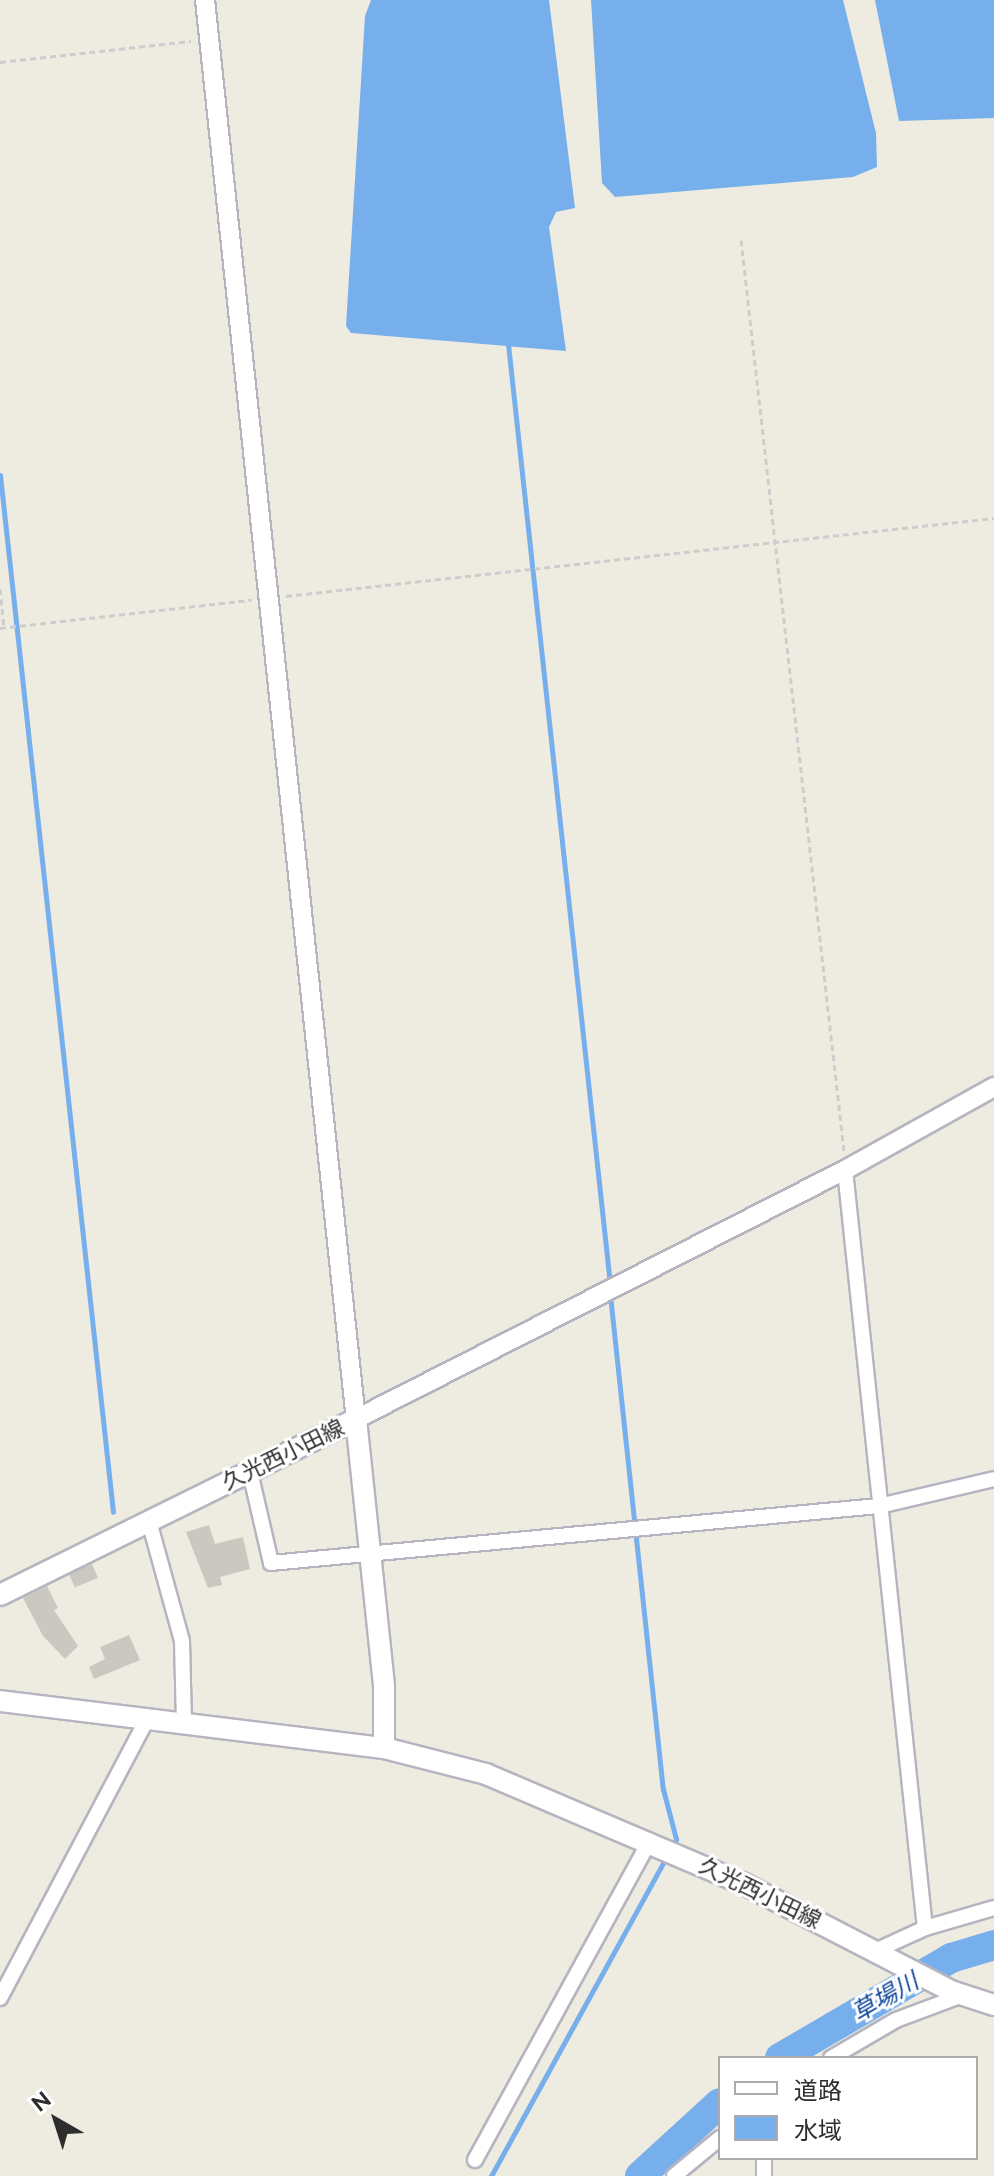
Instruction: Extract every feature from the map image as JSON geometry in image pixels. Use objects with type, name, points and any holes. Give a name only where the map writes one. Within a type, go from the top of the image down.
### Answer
[{"type":"main road","name":"久光西小田線","points":[[0,1595],[356,1419],[367,1552],[384,1687],[384,1748]]},
{"type":"main road","name":"久光西小田線","points":[[0,1701],[384,1748],[486,1774],[650,1841],[957,1993],[994,2005]]},
{"type":"street","points":[[205,0],[356,1419],[845,1170],[994,1087]]},
{"type":"street","points":[[845,1170],[925,1928]]},
{"type":"street","points":[[250,1472],[271,1563],[879,1506],[994,1479]]},
{"type":"street","points":[[149,1521],[182,1641],[184,1723]]},
{"type":"street","points":[[0,1998],[147,1719]]},
{"type":"street","points":[[475,2160],[650,1841]]},
{"type":"street","points":[[880,1953],[925,1928],[994,1908]]},
{"type":"street","points":[[834,2056],[896,2020],[957,1993]]},
{"type":"street","points":[[674,2176],[718,2140]]},
{"type":"path","points":[[0,62],[209,39]]},
{"type":"path","points":[[741,240],[845,1170]]},
{"type":"path","points":[[0,589],[2,628],[994,518]]},
{"type":"water","points":[[371,0],[549,0],[575,208],[556,212],[549,227],[566,351],[351,333],[346,326],[365,16]]},
{"type":"water","points":[[591,0],[843,0],[876,133],[877,167],[853,177],[615,197],[602,183]]},
{"type":"water","points":[[875,0],[994,0],[994,118],[899,121]]},
{"type":"building","points":[[209,1525],[215,1544],[243,1537],[250,1569],[220,1577],[222,1585],[208,1588],[186,1532]]},
{"type":"building","points":[[92,1564],[98,1578],[75,1588],[69,1574]]},
{"type":"building","points":[[47,1586],[58,1608],[54,1610],[78,1646],[65,1659],[43,1636],[23,1598]]},
{"type":"building","points":[[129,1635],[140,1660],[94,1679],[89,1667],[105,1659],[100,1647]]},
{"type":"waterway","points":[[508,344],[610,1285]]},
{"type":"waterway","points":[[0,475],[113,1512]]},
{"type":"waterway","points":[[610,1295],[663,1789],[676,1839],[672,1847]]},
{"type":"waterway","points":[[491,2176],[667,1856]]},
{"type":"waterway","name":"草場川","points":[[783,2056],[951,1958],[994,1945]]},
{"type":"waterway","name":"草場川","points":[[640,2176],[718,2105]]}]
